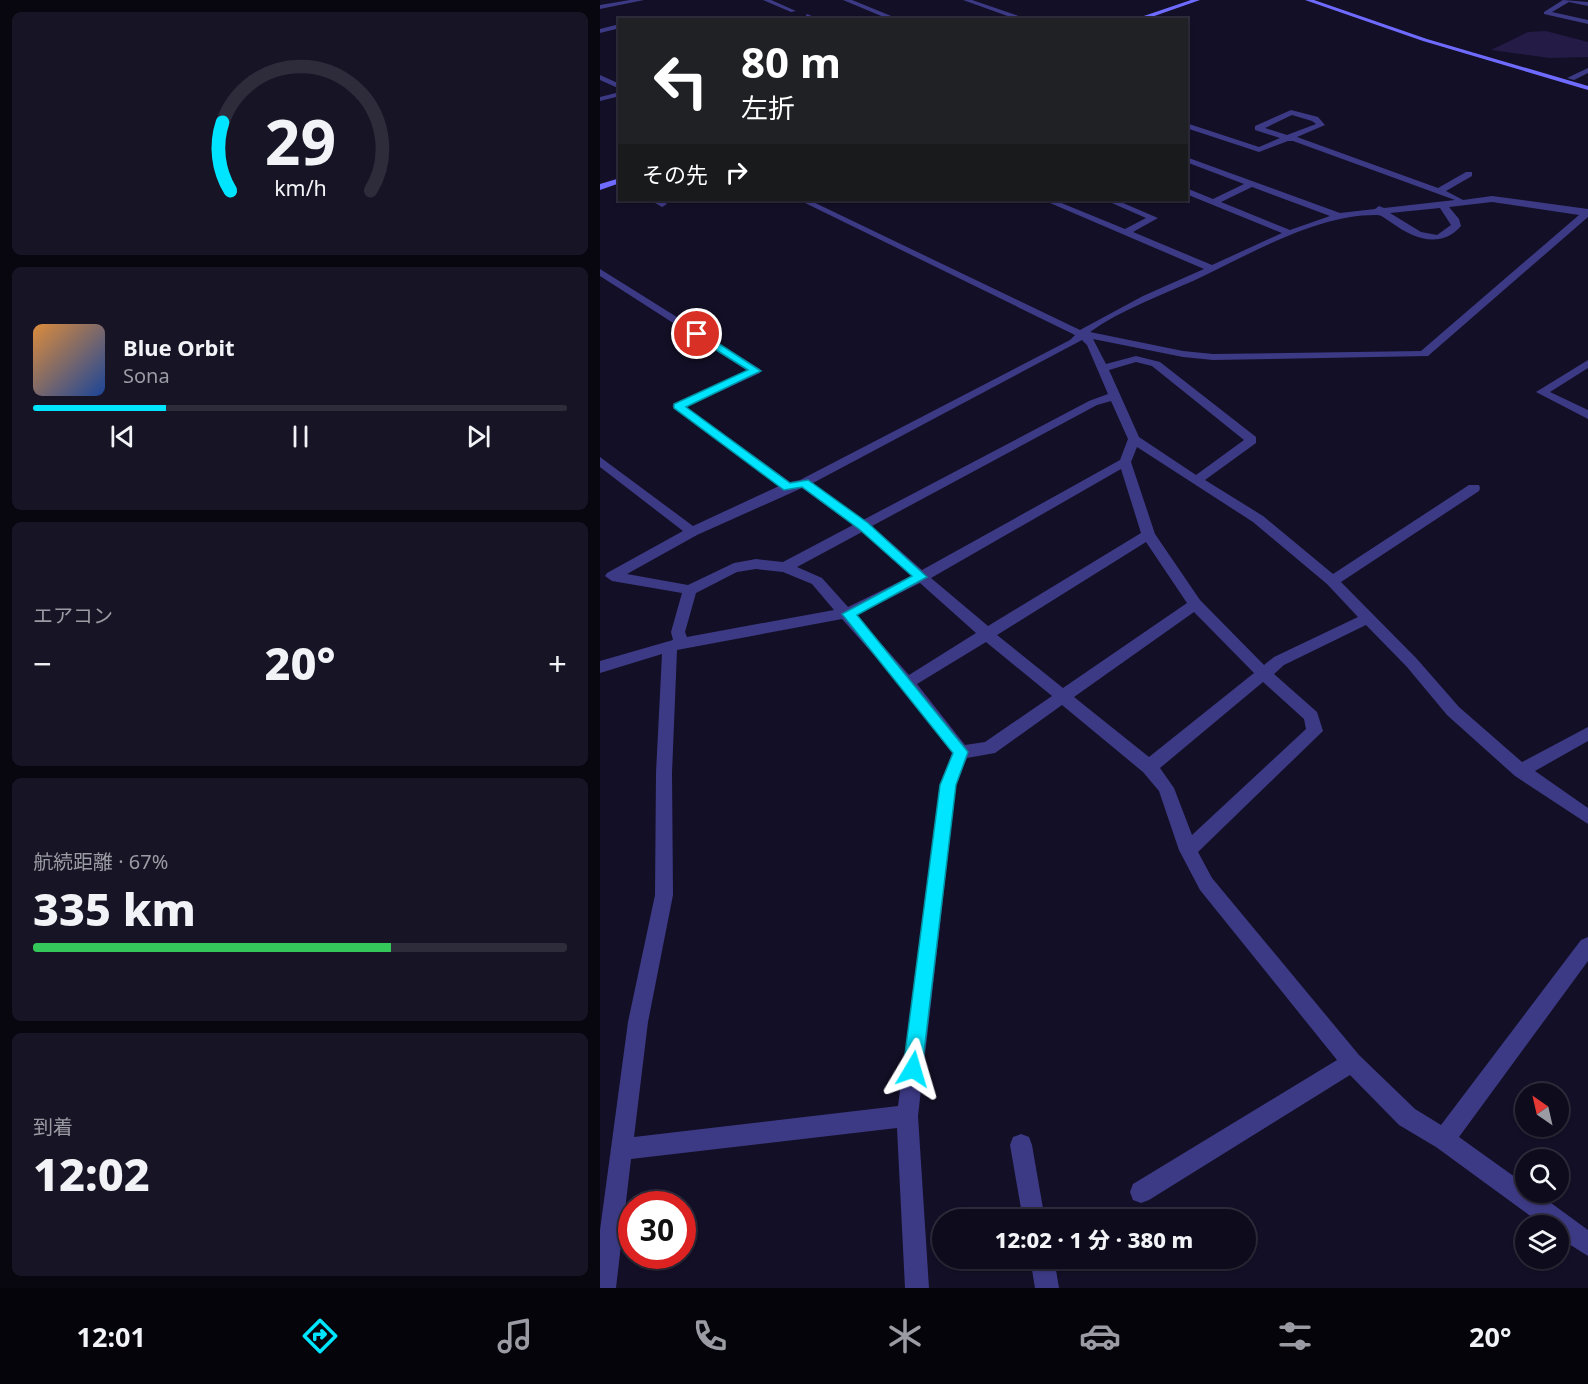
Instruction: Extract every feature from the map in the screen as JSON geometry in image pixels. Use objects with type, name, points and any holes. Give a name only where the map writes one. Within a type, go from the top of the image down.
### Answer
[{"type":"street","points":[[600,7],[641,0]]},
{"type":"street","points":[[846,0],[893,18]]},
{"type":"street","points":[[966,0],[1021,18]]},
{"type":"street","points":[[1141,18],[1197,0]]},
{"type":"street","points":[[1308,0],[1445,46],[1588,88]]},
{"type":"street","points":[[1324,0],[1588,83]]},
{"type":"street","points":[[1588,4],[1567,0],[1546,13],[1588,22]]},
{"type":"street","points":[[772,1],[793,11]]},
{"type":"street","points":[[807,16],[812,18]]},
{"type":"street","points":[[600,31],[618,26]]},
{"type":"street","points":[[1571,78],[1588,70]]},
{"type":"street","points":[[600,77],[618,86]]},
{"type":"street","points":[[600,99],[618,94]]},
{"type":"street","points":[[1188,126],[1259,150],[1287,138],[1321,125],[1320,122],[1291,112],[1258,128],[1287,138],[1384,166],[1462,201]]},
{"type":"street","points":[[1188,160],[1339,216]]},
{"type":"street","points":[[1438,191],[1469,174]]},
{"type":"street","points":[[600,187],[618,181]]},
{"type":"street","points":[[1214,202],[1252,183]]},
{"type":"street","points":[[1188,192],[1290,233]]},
{"type":"street","points":[[805,201],[1081,334],[1183,354],[1213,357],[1424,354],[1587,213]]},
{"type":"street","points":[[1049,201],[1211,268]]},
{"type":"street","points":[[1111,201],[1153,218],[1126,232]]},
{"type":"street","points":[[961,752],[907,683],[818,581],[785,567],[756,564],[734,568],[690,590],[612,576],[692,532],[796,485],[1074,342],[1081,334],[1147,298],[1290,233],[1339,216],[1462,201],[1508,201],[1587,213]]},
{"type":"street","points":[[1379,210],[1412,233],[1436,239],[1448,235],[1456,226],[1454,219],[1441,203]]},
{"type":"street","points":[[600,273],[756,371],[678,406],[796,485],[863,526],[988,635],[1149,767],[1166,788],[1188,850],[1206,884],[1352,1062],[1407,1117],[1444,1139],[1588,1244]]},
{"type":"street","points":[[1081,334],[1092,344],[1134,439],[1258,519],[1332,581],[1453,711],[1521,771],[1588,817]]},
{"type":"street","points":[[1102,369],[1136,359],[1156,364],[1252,440],[1196,481]]},
{"type":"street","points":[[1588,363],[1542,392],[1588,415]]},
{"type":"street","points":[[785,567],[1093,403],[1115,396]]},
{"type":"street","points":[[1134,439],[1125,462],[1148,535],[1195,604],[1264,675],[1311,716],[1315,731],[1188,850]]},
{"type":"street","points":[[600,461],[692,532]]},
{"type":"street","points":[[600,667],[676,645],[848,614],[921,577],[1125,462]]},
{"type":"street","points":[[1332,581],[1474,488]]},
{"type":"street","points":[[907,683],[1148,535]]},
{"type":"street","points":[[604,1288],[638,1022],[664,895],[664,773],[676,645],[690,590]]},
{"type":"street","points":[[961,752],[988,748],[1195,604]]},
{"type":"street","points":[[1149,767],[1279,661],[1368,618]]},
{"type":"street","points":[[1521,771],[1588,733]]},
{"type":"street","points":[[917,1288],[907,1116],[948,785],[961,752]]},
{"type":"street","points":[[1444,1139],[1588,946]]},
{"type":"street","points":[[1141,1192],[1352,1062]]},
{"type":"street","points":[[623,1149],[907,1116]]},
{"type":"street","points":[[1021,1145],[1032,1209]]},
{"type":"street","points":[[1044,1269],[1047,1288]]},
{"type":"building","points":[[1546,31],[1588,42],[1588,57],[1550,58],[1491,50],[1528,32]]},
{"type":"route","points":[[697,334],[756,371],[678,406],[788,487],[804,483],[863,526],[921,577],[848,614],[907,683],[961,752],[948,785],[913,1069]]}]
